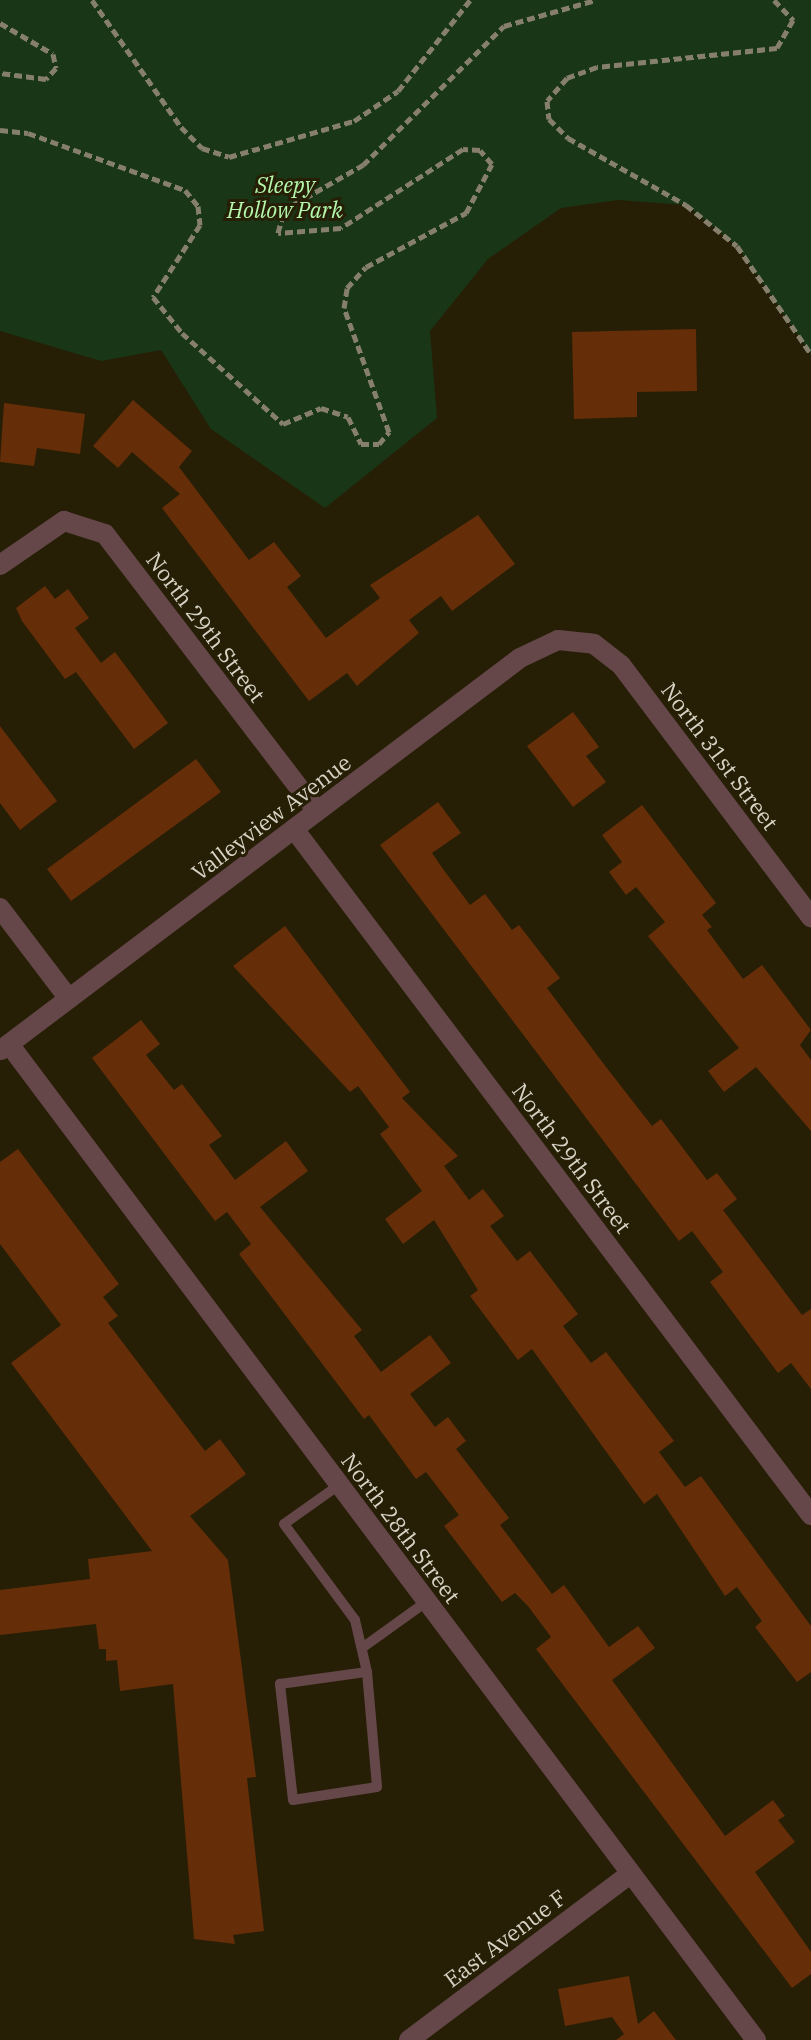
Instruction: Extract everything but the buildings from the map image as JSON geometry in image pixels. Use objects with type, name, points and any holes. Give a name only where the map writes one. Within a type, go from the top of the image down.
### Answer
[{"type":"street","name":"North 29th Street","points":[[0,565],[50,527],[77,520],[105,534],[317,811]]},
{"type":"street","name":"Valleyview Avenue","points":[[5,1048],[520,658],[578,638]]},
{"type":"street","name":"North 31st Street","points":[[578,638],[621,665],[811,917]]},
{"type":"street","name":"North 29th Street","points":[[294,829],[811,1515]]},
{"type":"street","points":[[0,908],[69,999]]},
{"type":"street","name":"North 28th Street","points":[[5,1048],[339,1485],[756,2040]]},
{"type":"street","name":"East Avenue F","points":[[409,2040],[630,1874]]},
{"type":"lane","points":[[339,1485],[284,1524],[355,1620],[367,1672],[377,1787],[293,1800],[280,1684],[367,1672]]},
{"type":"lane","points":[[362,1648],[426,1602]]},
{"type":"path","points":[[92,0],[181,127],[202,148],[229,157],[354,121],[398,91],[470,0]]},
{"type":"path","points":[[0,130],[28,133],[185,190],[198,206],[200,225],[153,297],[182,333],[283,424],[321,408],[348,417],[361,444],[379,444],[389,432],[344,308],[347,288],[366,267],[466,213],[492,164],[480,150],[463,149],[341,228],[278,233],[284,210],[363,165],[504,26],[595,0]]},
{"type":"path","points":[[774,0],[793,20],[777,48],[597,67],[567,78],[547,101],[549,119],[568,138],[686,205],[737,246],[811,354]]},
{"type":"path","points":[[0,23],[53,54],[56,68],[46,79],[0,73]]},
{"type":"green space","name":"Sleepy Hollow Park","points":[[0,0],[811,0],[811,354],[737,246],[686,205],[618,200],[561,208],[488,259],[430,331],[437,418],[325,508],[211,429],[161,350],[101,361],[0,331]]}]
